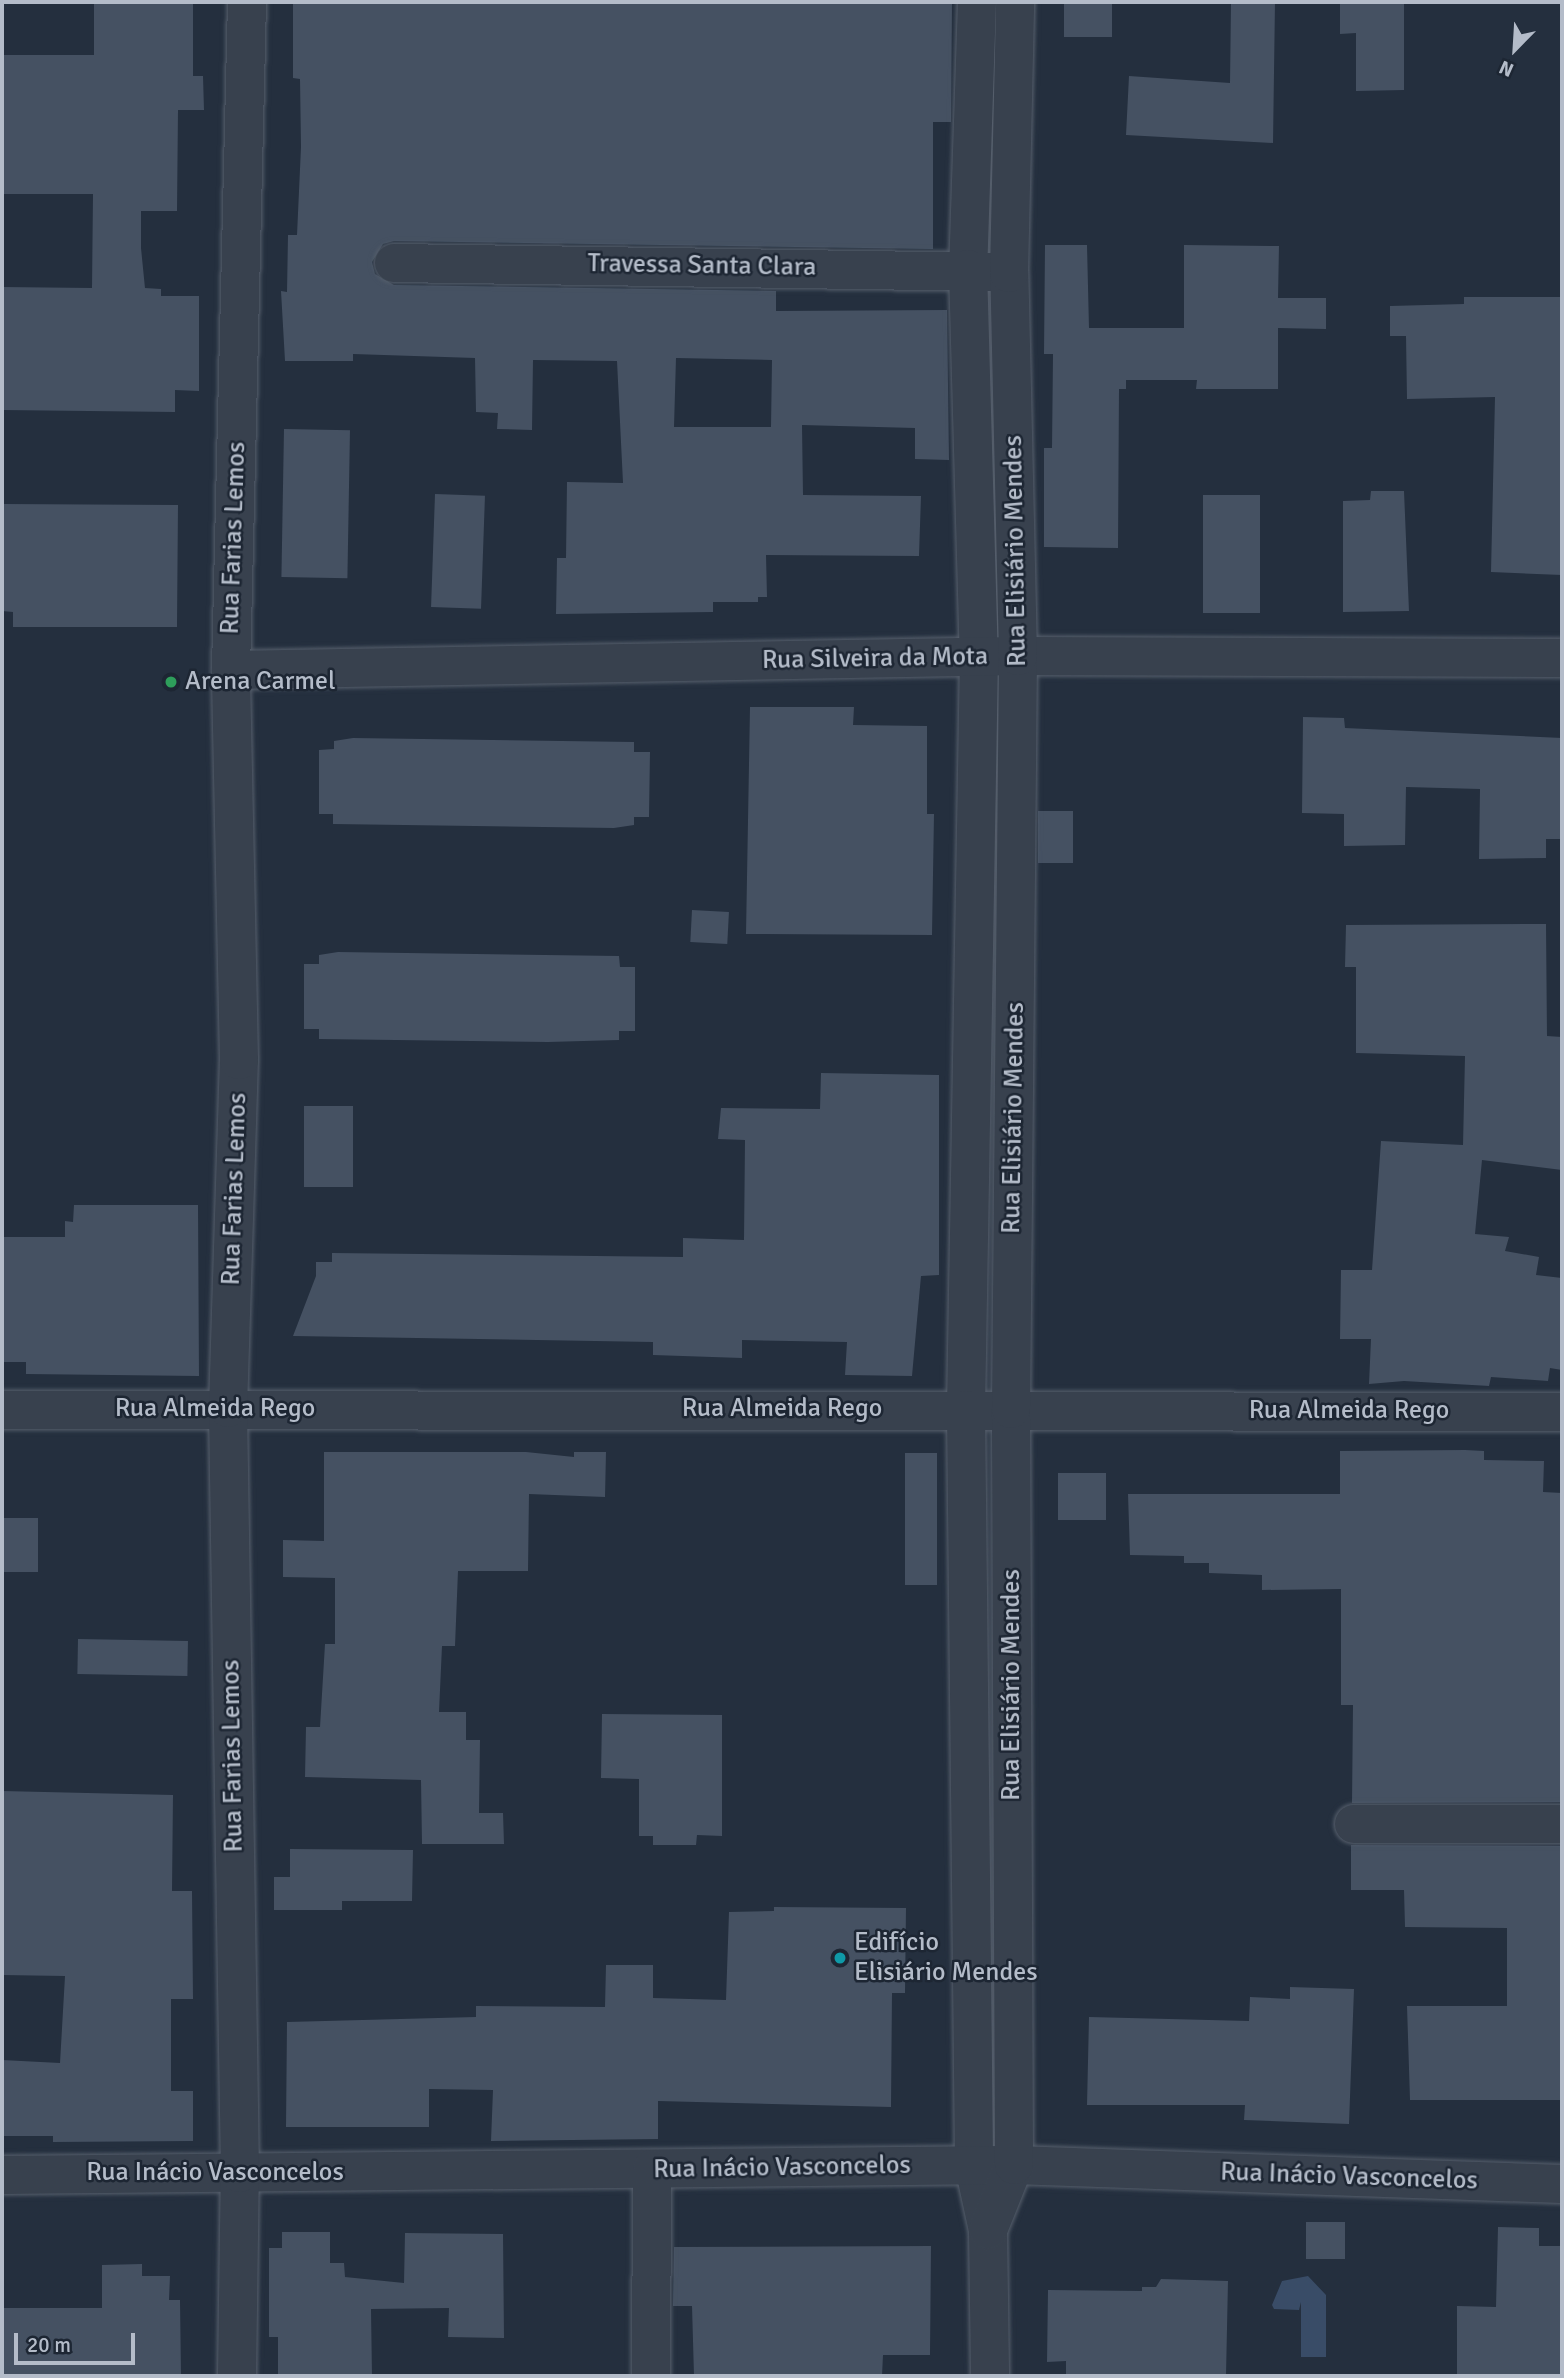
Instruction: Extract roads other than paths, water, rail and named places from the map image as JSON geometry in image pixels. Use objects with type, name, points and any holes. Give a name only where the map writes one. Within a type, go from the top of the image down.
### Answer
[{"type":"street","name":"Rua Farias Lemos","points":[[237,2376],[240,2173],[228,1408],[239,1060],[230,670],[247,2]]},
{"type":"street","name":"Rua Elisiário Mendes","points":[[977,2],[968,269],[979,657],[966,1410],[972,1752],[974,2166],[988,2230],[990,2376]]},
{"type":"street","name":"Rua Elisiário Mendes","points":[[988,2230],[1014,2165],[1011,1409],[1018,656],[1009,273],[1015,2]]},
{"type":"street","name":"Travessa Santa Clara","points":[[394,263],[968,269],[1009,273]]},
{"type":"street","name":"Rua Silveira da Mota","points":[[230,670],[1018,656],[1562,658]]},
{"type":"street","points":[[973,1011],[1015,1010]]},
{"type":"street","name":"Rua Almeida Rego","points":[[2,1410],[1011,1409],[1562,1412]]},
{"type":"street","points":[[972,1752],[1012,1751]]},
{"type":"street","points":[[1354,1824],[1562,1824]]},
{"type":"street","name":"Rua Inácio Vasconcelos","points":[[2,2175],[1014,2165],[1562,2185]]},
{"type":"street","points":[[652,2169],[652,2376]]},
{"type":"water","points":[[1308,2276],[1326,2295],[1326,2357],[1301,2357],[1301,2302],[1299,2310],[1274,2309],[1272,2305],[1282,2281]]},
{"type":"place","name":"Arena Carmel","points":[[171,682]]},
{"type":"place","name":"Edifício Elisiário Mendes","points":[[840,1958]]}]
